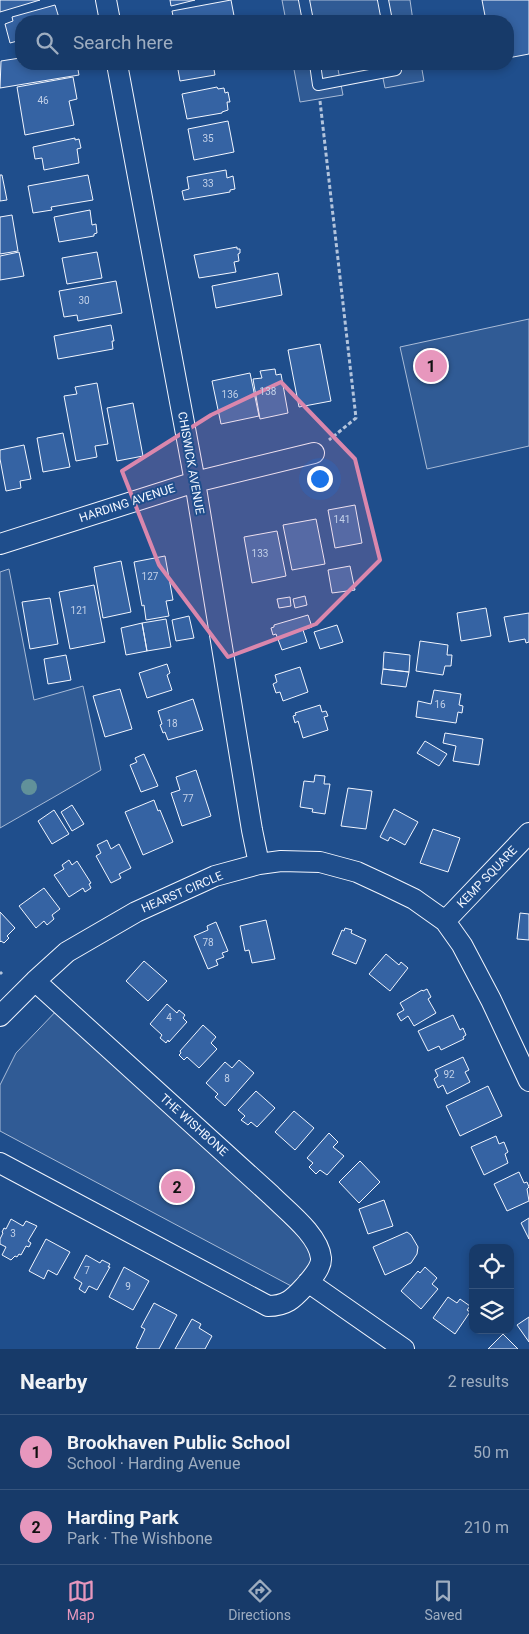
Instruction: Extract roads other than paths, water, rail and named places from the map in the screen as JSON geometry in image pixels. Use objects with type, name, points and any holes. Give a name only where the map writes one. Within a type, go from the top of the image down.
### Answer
[{"type":"street","points":[[106,0],[109,15]]},
{"type":"street","name":"CHISWICK AVENUE","points":[[119,70],[195,482],[250,820],[259,864]]},
{"type":"street","name":"HARDING AVENUE","points":[[0,544],[195,482],[314,453]]},
{"type":"street","name":"KEMP SQUARE","points":[[445,921],[529,834]]},
{"type":"street","name":"HEARST CIRCLE","points":[[0,1016],[67,952],[136,912],[215,876],[259,864],[281,861],[320,862],[357,872],[414,899],[445,921],[462,945],[492,1000],[529,1081]]},
{"type":"street","name":"THE WISHBONE","points":[[0,1163],[268,1306],[279,1306],[289,1303],[319,1267],[321,1259],[317,1244],[305,1228],[35,981]]},
{"type":"street","points":[[308,1282],[404,1349]]},
{"type":"lane","points":[[304,0],[307,15]]},
{"type":"lane","points":[[383,0],[386,15]]},
{"type":"lane","points":[[316,70],[318,85],[396,70]]},
{"type":"place","name":"Brookhaven Public School","points":[[431,366]]},
{"type":"place","name":"Harding Park","points":[[177,1187]]}]
